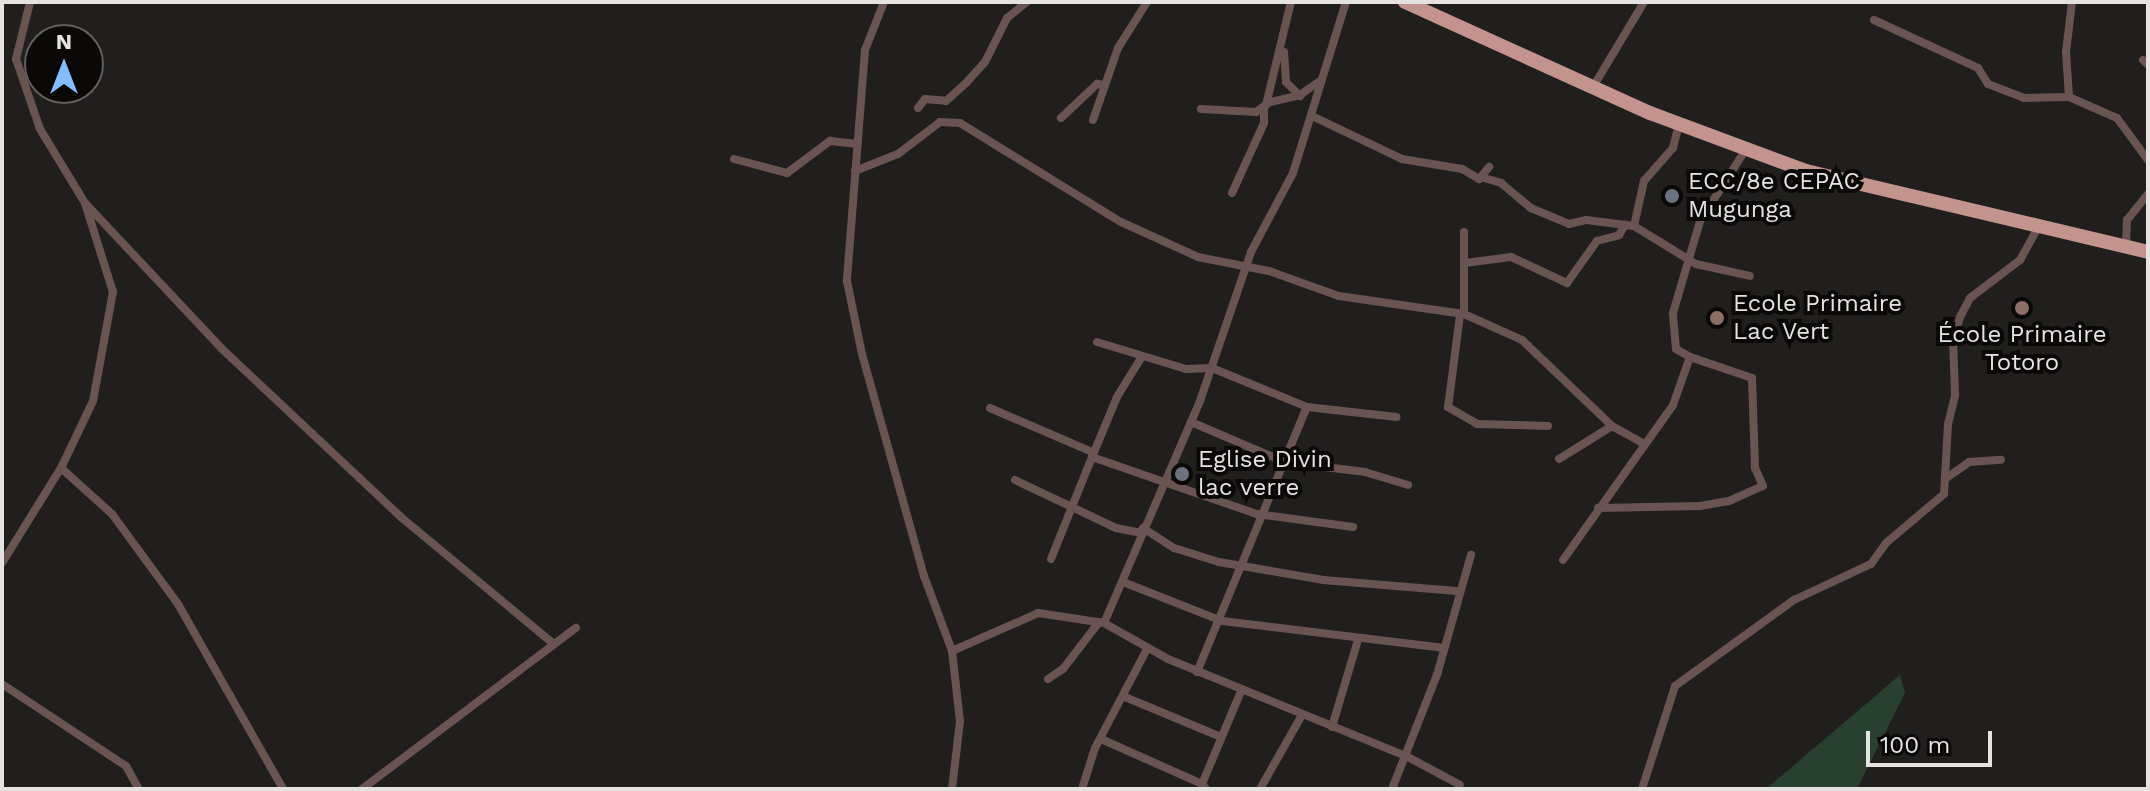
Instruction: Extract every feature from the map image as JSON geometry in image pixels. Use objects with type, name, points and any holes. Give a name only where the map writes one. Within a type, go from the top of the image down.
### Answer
[{"type":"highway","points":[[1405,2],[1593,87],[1746,149],[1872,190],[2148,252]]},
{"type":"street","points":[[30,2],[16,59],[40,129],[85,203],[232,359],[402,518],[554,644]]},
{"type":"street","points":[[884,2],[865,50],[846,264],[852,310],[924,576],[952,651],[960,721],[952,789]]},
{"type":"street","points":[[918,108],[925,99],[946,101],[966,83],[985,62],[1007,18],[1027,2]]},
{"type":"street","points":[[1093,120],[1118,48],[1147,2]]},
{"type":"street","points":[[1232,193],[1264,123],[1265,106],[1283,51],[1291,2]]},
{"type":"street","points":[[1048,679],[1063,669],[1101,622],[1123,582],[1212,368],[1249,268],[1251,252],[1293,173],[1346,2]]},
{"type":"street","points":[[1593,87],[1644,2]]},
{"type":"street","points":[[2069,97],[2066,52],[2072,2]]},
{"type":"street","points":[[1874,20],[1978,68],[1988,84],[2024,98],[2069,97],[2117,118],[2148,160]]},
{"type":"street","points":[[1283,51],[1286,82],[1300,96]]},
{"type":"street","points":[[1201,109],[1248,113],[1300,96],[1321,80]]},
{"type":"street","points":[[1061,118],[1097,84],[1105,85]]},
{"type":"street","points":[[1312,116],[1389,154],[1501,183],[1531,208],[1569,224],[1586,220],[1630,225],[1690,257],[1696,264],[1750,276]]},
{"type":"street","points":[[855,171],[898,154],[940,122],[953,121],[1121,222],[1198,257],[1249,268],[1339,296],[1462,314],[1522,340],[1612,426],[1643,443]]},
{"type":"street","points":[[1465,263],[1511,257],[1567,283],[1597,241],[1619,235],[1630,225],[1644,181],[1673,148],[1679,124]]},
{"type":"street","points":[[734,159],[787,173],[830,141],[858,144]]},
{"type":"street","points":[[1598,508],[1700,506],[1729,501],[1763,486],[1755,468],[1752,378],[1690,357],[1676,349],[1679,331],[1673,313],[1700,221],[1746,149]]},
{"type":"street","points":[[1484,178],[1489,167]]},
{"type":"street","points":[[2126,246],[2127,220],[2148,194]]},
{"type":"street","points":[[2,563],[61,468],[93,401],[113,292],[85,203]]},
{"type":"street","points":[[1642,789],[1675,686],[1794,600],[1871,564],[1886,543],[1944,494],[1955,395],[1953,339],[1960,317],[1970,298],[2020,260],[2039,226]]},
{"type":"street","points":[[1464,232],[1462,314],[1448,407],[1477,424],[1548,426]]},
{"type":"street","points":[[1097,342],[1141,358],[1186,369],[1212,368],[1307,407],[1396,417]]},
{"type":"street","points":[[1563,560],[1643,443],[1673,405],[1690,357]]},
{"type":"street","points":[[1051,559],[1092,454],[1141,358]]},
{"type":"street","points":[[1197,672],[1222,621],[1307,407]]},
{"type":"street","points":[[990,408],[1164,484],[1264,515],[1353,527]]},
{"type":"street","points":[[1191,422],[1285,462],[1365,472],[1408,485]]},
{"type":"street","points":[[1559,459],[1612,426]]},
{"type":"street","points":[[1945,479],[1969,462],[2001,460]]},
{"type":"street","points":[[61,468],[112,514],[178,604],[283,789]]},
{"type":"street","points":[[1015,480],[1116,528],[1142,531],[1174,548],[1242,566],[1323,580],[1457,591]]},
{"type":"street","points":[[1392,789],[1444,648],[1457,591],[1471,555]]},
{"type":"street","points":[[1123,582],[1222,621],[1358,640],[1444,648]]},
{"type":"street","points":[[952,651],[1038,613],[1101,622],[1147,649],[1197,672],[1406,756],[1460,785]]},
{"type":"street","points":[[362,789],[576,628]]},
{"type":"street","points":[[1332,727],[1358,640]]},
{"type":"street","points":[[1082,789],[1101,739],[1147,649]]},
{"type":"street","points":[[2,684],[126,766],[139,789]]},
{"type":"street","points":[[1101,739],[1204,786],[1241,691]]},
{"type":"street","points":[[1125,697],[1221,737]]},
{"type":"street","points":[[1260,789],[1302,715]]},
{"type":"green space","points":[[1900,675],[1905,693],[1857,789],[1766,789]]},
{"type":"place","name":"ECC/8e CEPAC Mugunga","points":[[1672,196]]},
{"type":"place","name":"École Primaire Totoro","points":[[2022,308]]},
{"type":"place","name":"Ecole Primaire Lac Vert","points":[[1717,318]]},
{"type":"place","name":"Eglise Divin lac verre","points":[[1182,474]]}]
